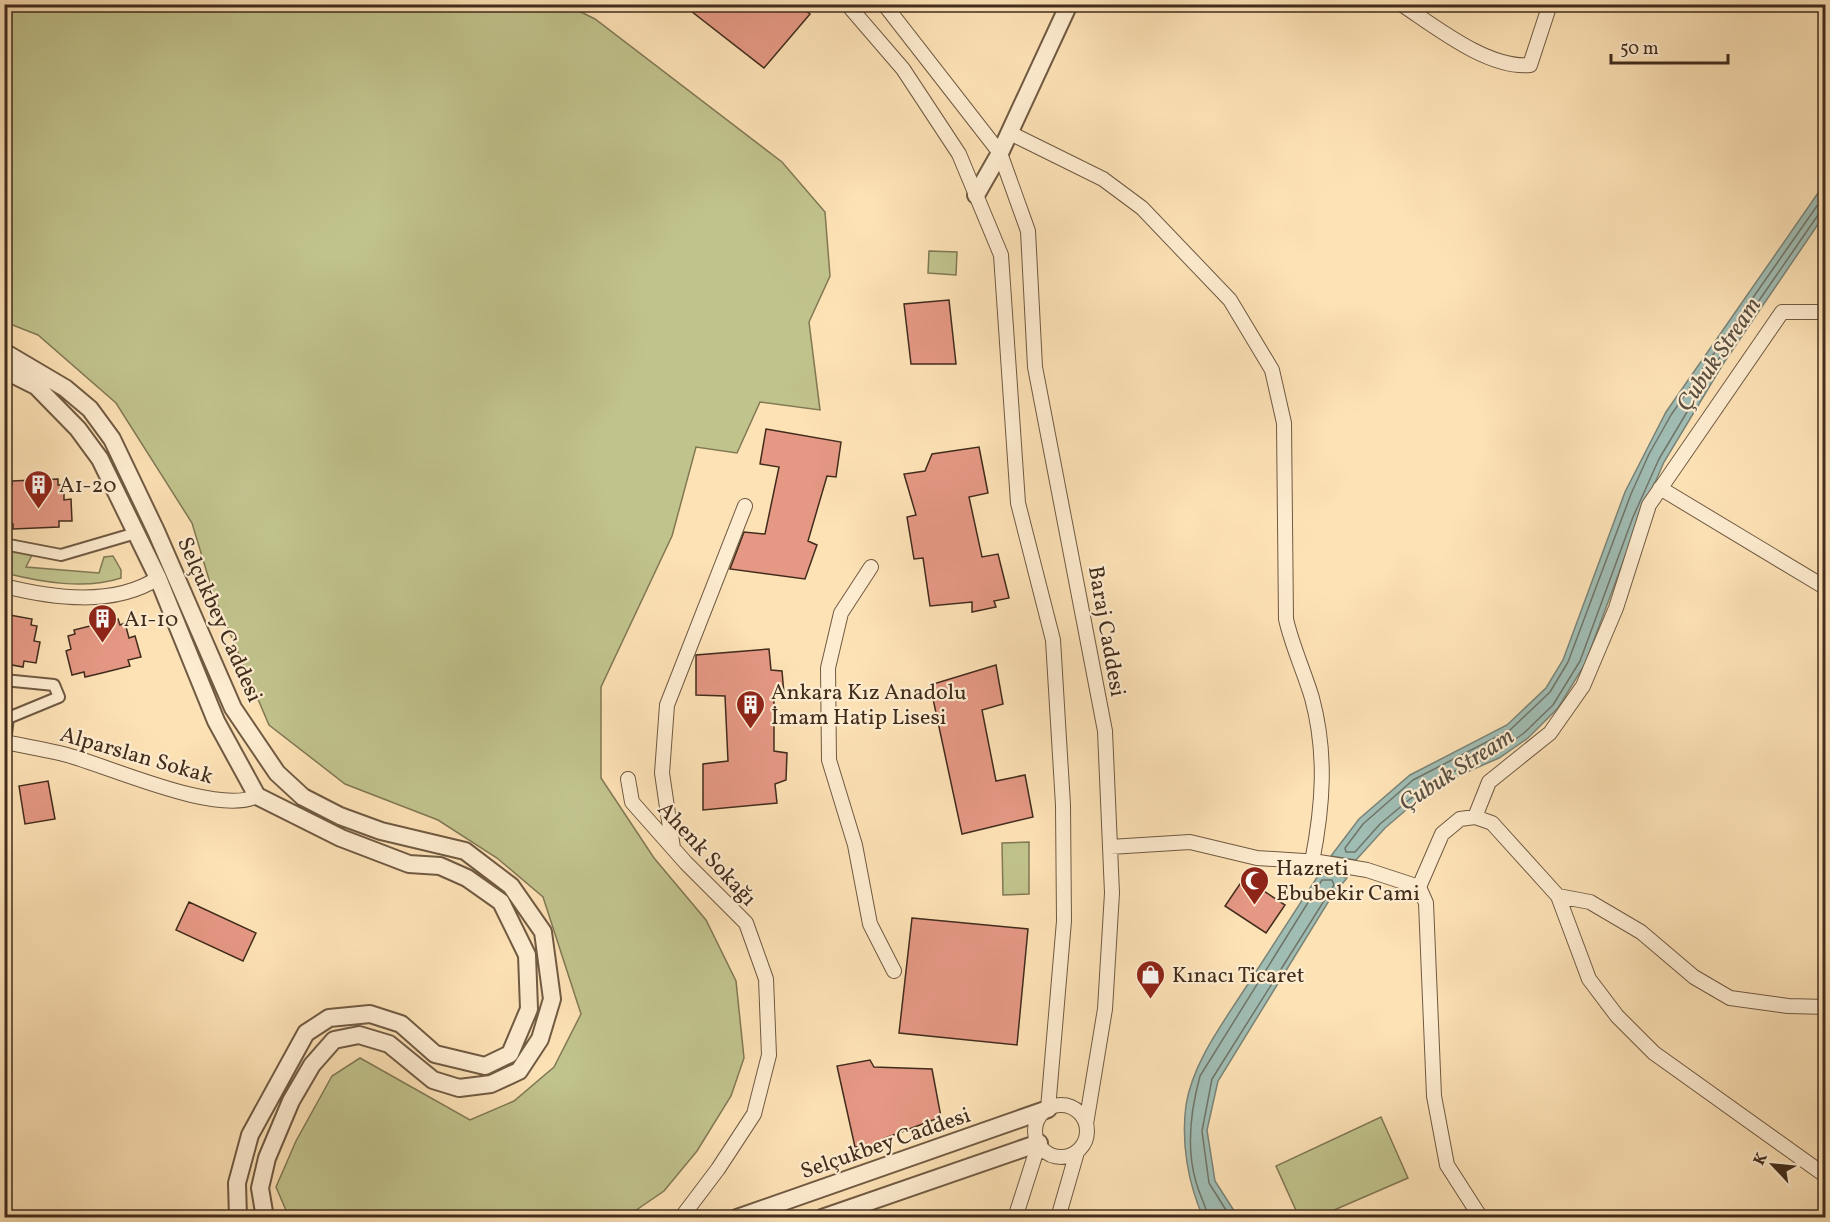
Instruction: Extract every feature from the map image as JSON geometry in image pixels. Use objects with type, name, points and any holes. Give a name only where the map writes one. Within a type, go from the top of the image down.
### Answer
[{"type":"street","points":[[847,4],[903,69],[959,154],[1001,255],[1018,503],[1053,640],[1064,805],[1064,921],[1048,1109]]},
{"type":"street","name":"Baraj Caddesi","points":[[884,4],[1000,153],[1028,231],[1035,367],[1105,731],[1112,893],[1105,1009],[1086,1124]]},
{"type":"street","points":[[976,195],[1010,133],[1069,4]]},
{"type":"street","points":[[1401,4],[1491,59],[1514,67],[1530,65],[1550,4]]},
{"type":"street","points":[[1010,133],[1103,179],[1142,208],[1230,300],[1272,370],[1284,423],[1286,619],[1290,638],[1312,697],[1321,744],[1324,779],[1316,862]]},
{"type":"street","points":[[1475,817],[1490,782],[1550,733],[1583,686],[1616,608],[1649,505],[1782,312],[1826,312]]},
{"type":"street","name":"Selçukbey Caddesi","points":[[4,352],[65,388],[90,409],[112,439],[156,531],[233,708],[277,773],[303,797],[340,816],[381,831],[465,851],[511,886],[543,932],[552,999],[540,1039],[519,1071],[491,1084],[459,1088],[434,1080],[389,1044],[359,1035],[334,1040],[312,1065],[291,1101],[267,1158],[260,1188],[265,1218]]},
{"type":"street","name":"Selçukbey Caddesi","points":[[4,370],[36,386],[78,429],[100,459],[158,578],[216,722],[257,796]]},
{"type":"street","points":[[1660,488],[1826,588]]},
{"type":"street","points":[[673,848],[662,773],[667,705],[744,506]]},
{"type":"street","points":[[4,543],[61,555],[136,533]]},
{"type":"street","points":[[871,567],[841,613],[828,668],[829,760],[855,845],[870,924],[894,970]]},
{"type":"street","points":[[4,586],[35,594],[95,598],[143,588],[158,578]]},
{"type":"street","points":[[4,680],[54,685],[59,697],[8,718],[5,742]]},
{"type":"street","name":"Alparslan Sokak","points":[[5,742],[68,755],[203,798],[250,800],[257,796]]},
{"type":"street","name":"Ahenk Sokağı","points":[[628,779],[632,802],[746,923],[766,979],[769,1055],[754,1114],[718,1169],[681,1218]]},
{"type":"street","points":[[238,1218],[237,1183],[250,1135],[306,1033],[329,1018],[370,1014],[401,1024],[435,1054],[485,1066],[510,1054],[529,1009],[527,955],[501,902],[458,874],[440,866],[409,864],[341,838],[257,796]]},
{"type":"street","points":[[1481,1218],[1447,1166],[1434,1096],[1426,903],[1419,887],[1442,834],[1460,819],[1475,817],[1492,823],[1558,897],[1589,979],[1617,1016],[1654,1053],[1826,1176]]},
{"type":"street","points":[[1110,847],[1190,842],[1257,858],[1316,862],[1367,870],[1419,887]]},
{"type":"street","points":[[1558,897],[1590,902],[1641,932],[1694,977],[1730,998],[1788,1006],[1826,1007]]},
{"type":"street","points":[[1015,1218],[1039,1143],[1036,1128],[1038,1120],[1048,1109],[1063,1105],[1078,1111],[1086,1124],[1087,1136],[1077,1152],[1058,1218]]},
{"type":"street","name":"Selçukbey Caddesi","points":[[736,1218],[1048,1109]]},
{"type":"street","points":[[1039,1143],[1052,1155],[1069,1156],[1077,1152]]},
{"type":"street","points":[[822,1218],[1039,1143]]},
{"type":"green space","points":[[4,5],[567,5],[595,19],[782,162],[825,212],[830,276],[809,322],[820,410],[760,402],[737,453],[696,447],[672,536],[601,687],[601,778],[654,858],[706,920],[736,981],[744,1058],[731,1096],[697,1151],[664,1191],[626,1217],[289,1217],[276,1187],[296,1141],[332,1076],[360,1058],[470,1120],[514,1101],[554,1067],[581,1014],[543,897],[497,858],[438,820],[345,784],[269,725],[214,596],[192,523],[116,403],[38,335],[5,322]]},
{"type":"green space","points":[[929,251],[957,252],[956,275],[928,273]]},
{"type":"green space","points":[[5,544],[33,553],[26,567],[99,573],[104,557],[113,556],[121,570],[121,578],[93,584],[78,584],[48,582],[5,573]]},
{"type":"green space","points":[[1029,842],[1029,894],[1003,895],[1002,843]]},
{"type":"green space","points":[[1381,1117],[1408,1178],[1318,1217],[1299,1217],[1276,1166]]},
{"type":"water","name":"Çubuk Stream","points":[[1825,183],[1825,214],[1723,364],[1664,462],[1639,519],[1585,664],[1558,708],[1528,738],[1499,758],[1451,779],[1413,804],[1385,828],[1356,860],[1331,856],[1359,819],[1410,775],[1507,725],[1546,688],[1563,660],[1625,492],[1666,412]]},
{"type":"water","points":[[1321,871],[1347,878],[1330,899],[1218,1081],[1207,1130],[1215,1181],[1238,1217],[1203,1217],[1190,1177],[1184,1134],[1186,1105],[1195,1073],[1219,1029]]},
{"type":"building","points":[[682,4],[783,4],[791,11],[797,4],[810,14],[764,68]]},
{"type":"building","points":[[949,300],[956,364],[911,364],[904,304]]},
{"type":"building","points":[[766,429],[841,442],[836,477],[827,476],[808,541],[817,545],[805,579],[730,569],[744,532],[765,534],[779,467],[760,464]]},
{"type":"building","points":[[979,447],[988,493],[969,497],[982,557],[998,554],[1009,598],[994,601],[996,607],[972,612],[972,602],[930,606],[923,558],[914,559],[907,517],[916,515],[904,474],[925,471],[932,454]]},
{"type":"building","name":"A1-20","points":[[58,479],[58,485],[64,485],[64,500],[71,499],[72,521],[59,521],[59,527],[13,529],[13,524],[4,524],[5,485],[12,485],[12,481]]},
{"type":"building","points":[[4,614],[32,619],[31,625],[37,626],[34,641],[40,642],[36,663],[24,661],[23,667],[7,664]]},
{"type":"building","name":"A1-10","points":[[118,619],[120,625],[125,623],[129,638],[135,636],[141,657],[128,660],[130,666],[85,677],[84,672],[72,675],[66,651],[71,649],[68,636],[75,634],[74,630]]},
{"type":"building","name":"Ankara Kız Anadolu İmam Hatip Lisesi","points":[[769,649],[771,670],[782,671],[784,694],[774,694],[774,751],[787,753],[786,780],[775,784],[777,803],[703,810],[703,764],[728,761],[725,696],[696,695],[696,655]]},
{"type":"building","points":[[996,665],[1003,704],[982,710],[996,781],[1025,775],[1033,817],[962,834],[930,685]]},
{"type":"building","points":[[48,781],[55,819],[25,824],[19,786]]},
{"type":"building","name":"Hazreti Ebubekir Cami","points":[[1244,878],[1285,905],[1266,933],[1225,906]]},
{"type":"building","points":[[189,902],[256,933],[243,961],[176,930]]},
{"type":"building","points":[[912,918],[1028,929],[1017,1045],[899,1033]]},
{"type":"building","points":[[870,1060],[874,1067],[932,1069],[941,1117],[883,1139],[885,1145],[855,1147],[837,1066]]},
{"type":"place","name":"A1-20","points":[[38,510]]},
{"type":"place","name":"A1-10","points":[[103,644]]},
{"type":"place","name":"Ankara Kız Anadolu İmam Hatip Lisesi","points":[[750,730]]},
{"type":"place","name":"Hazreti Ebubekir Cami","points":[[1255,906]]},
{"type":"place","name":"Kınacı Ticaret","points":[[1151,1000]]}]
